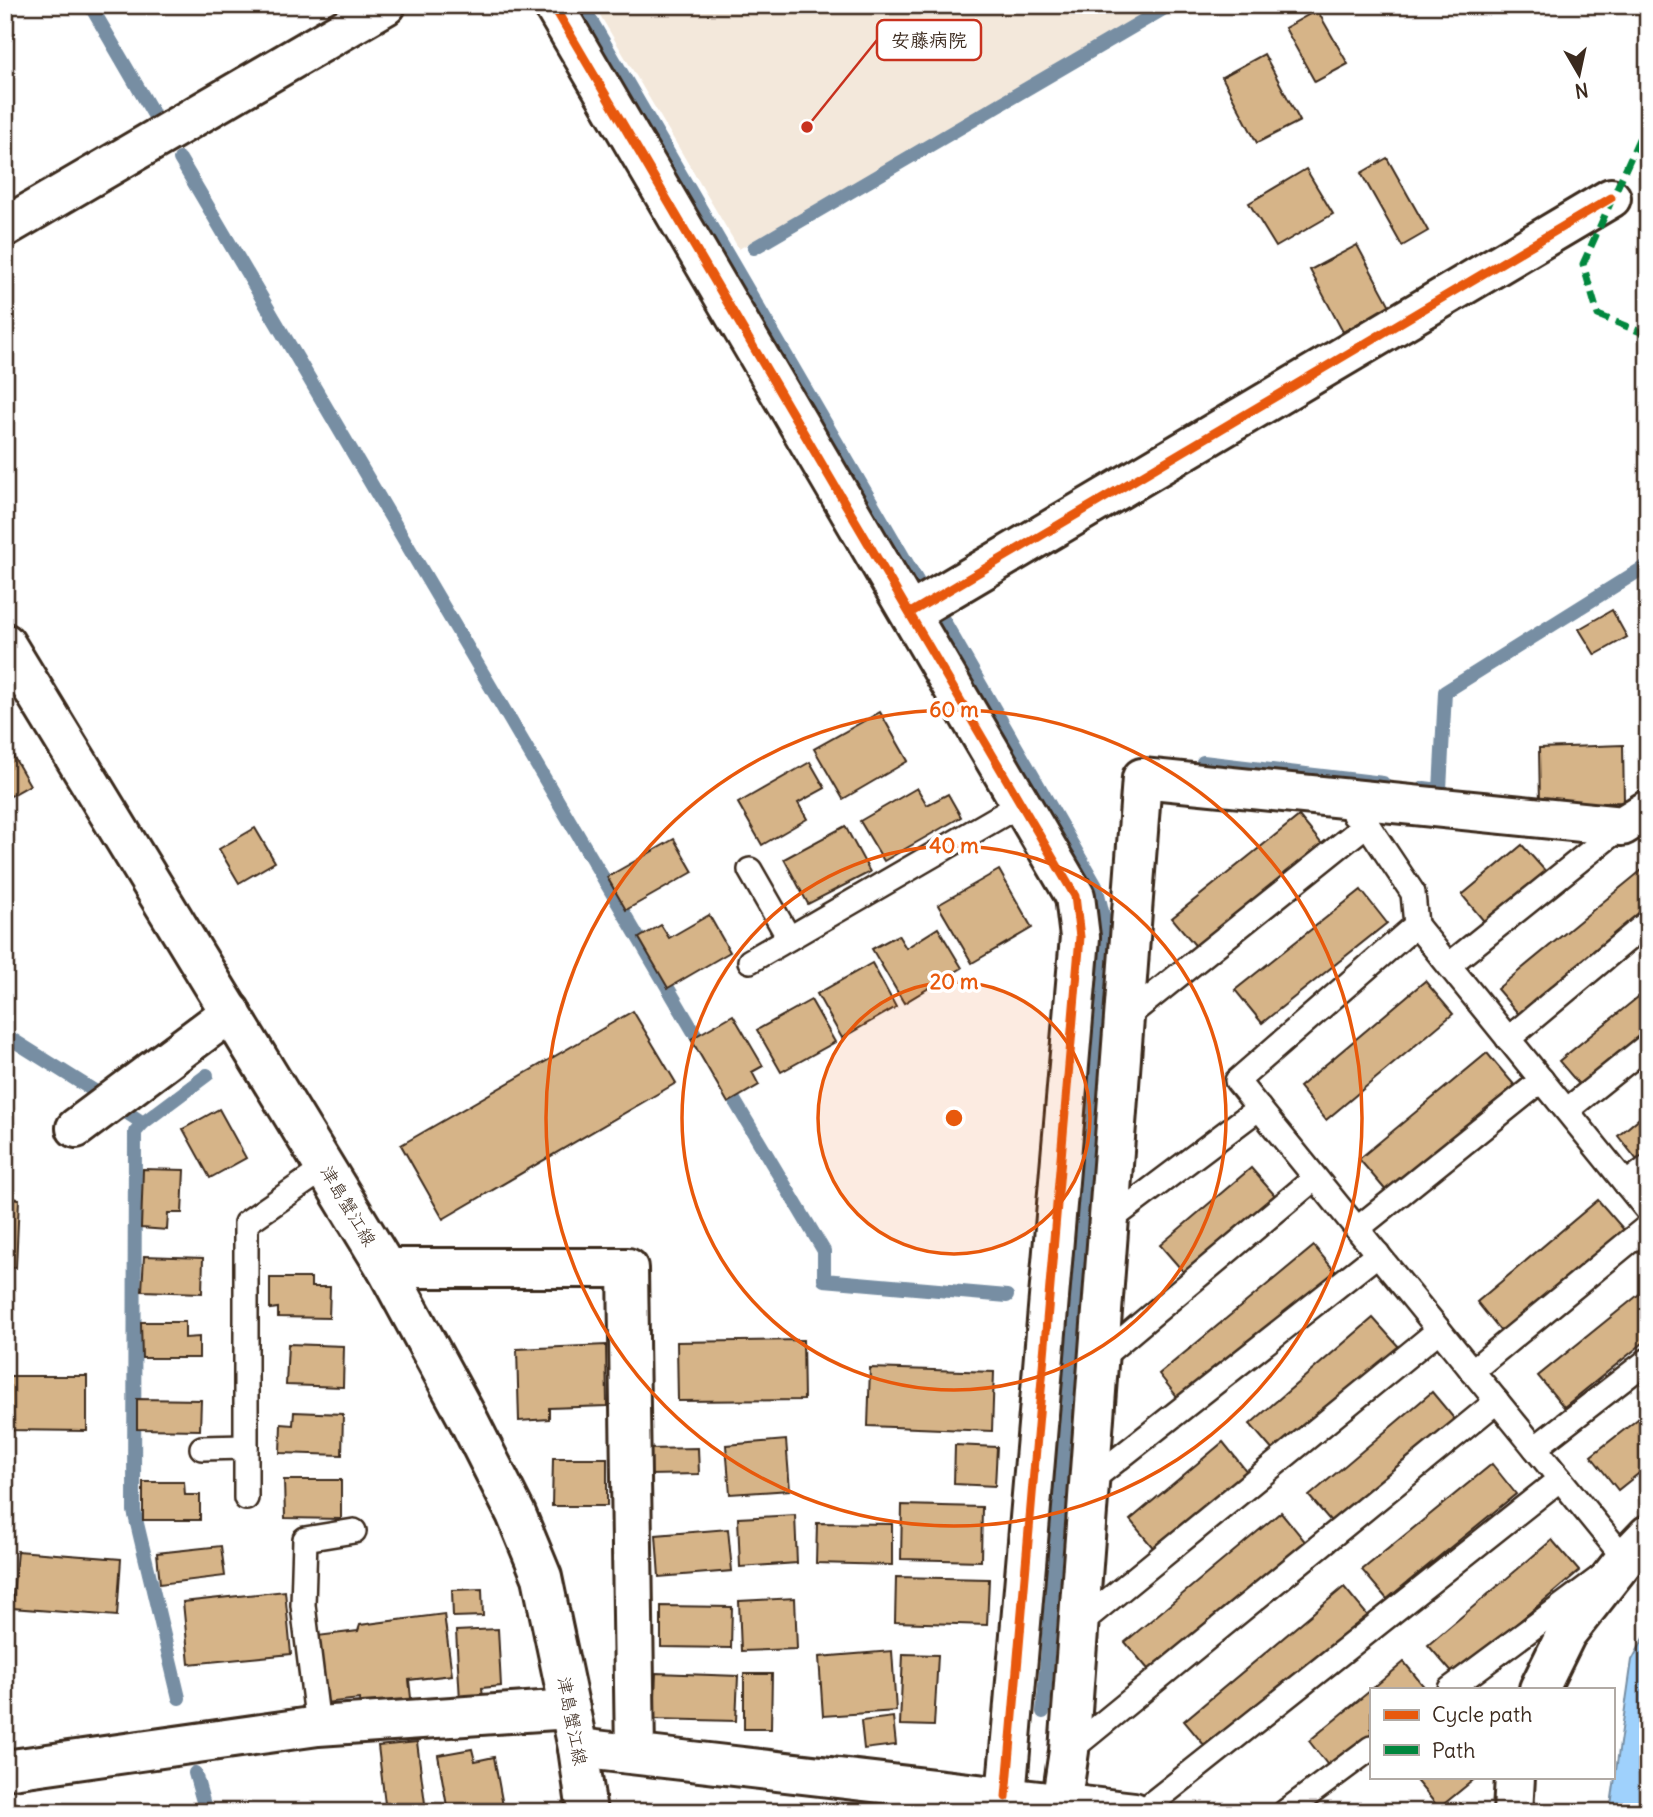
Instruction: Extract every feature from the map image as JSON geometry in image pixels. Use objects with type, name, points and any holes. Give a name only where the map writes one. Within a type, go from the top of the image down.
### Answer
[{"type":"street","points":[[5,227],[386,5]]},
{"type":"street","points":[[553,5],[1075,896],[1080,937],[1006,1797]]},
{"type":"street","points":[[910,613],[1611,198]]},
{"type":"street","name":"津島蟹江線","points":[[5,643],[386,1268],[469,1420],[516,1514],[542,1577],[578,1748],[587,1812]]},
{"type":"street","points":[[1061,1808],[1069,1751],[1142,778],[1328,796],[1635,818]]},
{"type":"street","points":[[76,1128],[231,1012]]},
{"type":"street","points":[[386,1268],[628,1268],[635,1754]]},
{"type":"street","points":[[1539,1688],[1566,1634],[1636,1547]]},
{"type":"street","points":[[5,1770],[318,1726],[570,1709]]},
{"type":"street","points":[[578,1748],[1006,1797],[1061,1808],[1134,1812]]},
{"type":"street","points":[[1513,1812],[1515,1778]]},
{"type":"lane","points":[[1328,796],[1367,824],[1413,893],[1416,925],[1648,1211]]},
{"type":"lane","points":[[750,961],[1021,804]]},
{"type":"lane","points":[[1449,965],[1635,818]]},
{"type":"lane","points":[[1124,1018],[1367,824]]},
{"type":"lane","points":[[750,870],[789,938]]},
{"type":"lane","points":[[1508,1039],[1648,922]]},
{"type":"lane","points":[[1416,925],[1237,1081],[1560,1479],[1636,1547],[1451,1688]]},
{"type":"lane","points":[[1567,1110],[1648,1045]]},
{"type":"lane","points":[[1357,1229],[1542,1080]]},
{"type":"lane","points":[[1109,1221],[1259,1108]]},
{"type":"lane","points":[[1626,1184],[1648,1167]]},
{"type":"lane","points":[[246,1498],[246,1223],[325,1168]]},
{"type":"lane","points":[[1097,1362],[1315,1178]]},
{"type":"lane","points":[[1472,1371],[1648,1226]]},
{"type":"lane","points":[[1088,1482],[1378,1254]]},
{"type":"lane","points":[[1078,1625],[1439,1330]]},
{"type":"lane","points":[[1535,1448],[1648,1360]]},
{"type":"lane","points":[[1069,1751],[1497,1401]]},
{"type":"lane","points":[[202,1448],[246,1447]]},
{"type":"lane","points":[[1141,1812],[1560,1479]]},
{"type":"lane","points":[[318,1726],[303,1605],[305,1539],[354,1531]]},
{"type":"lane","points":[[1285,1812],[1370,1749]]},
{"type":"shaded area","points":[[594,5],[1157,5],[739,249]]},
{"type":"water","points":[[1648,1631],[1648,1812],[1610,1812],[1632,1660]]},
{"type":"building","points":[[1317,10],[1348,64],[1315,82],[1285,28]]},
{"type":"building","points":[[1264,54],[1300,121],[1257,143],[1222,77]]},
{"type":"building","points":[[1387,158],[1428,231],[1402,246],[1361,173]]},
{"type":"building","points":[[1306,169],[1333,214],[1276,247],[1249,203]]},
{"type":"building","points":[[1357,245],[1390,306],[1343,332],[1310,270]]},
{"type":"building","points":[[1612,610],[1627,637],[1595,655],[1579,629]]},
{"type":"building","points":[[880,712],[908,761],[843,799],[814,749]]},
{"type":"building","points":[[5,742],[30,785],[5,799]]},
{"type":"building","points":[[1623,745],[1624,802],[1540,805],[1539,748]]},
{"type":"building","points":[[810,762],[825,788],[798,803],[807,819],[762,845],[738,803]]},
{"type":"building","points":[[917,788],[927,805],[948,794],[961,817],[884,861],[860,821]]},
{"type":"building","points":[[1299,816],[1326,849],[1199,950],[1172,918]]},
{"type":"building","points":[[845,826],[870,872],[808,904],[784,859]]},
{"type":"building","points":[[255,828],[275,862],[239,883],[219,849]]},
{"type":"building","points":[[674,839],[693,872],[626,910],[607,877]]},
{"type":"building","points":[[1522,845],[1548,874],[1488,926],[1462,895]]},
{"type":"building","points":[[1648,865],[1648,917],[1523,1019],[1497,989]]},
{"type":"building","points":[[999,870],[1032,928],[972,963],[938,905]]},
{"type":"building","points":[[1361,890],[1387,923],[1262,1023],[1235,990]]},
{"type":"building","points":[[709,915],[730,952],[668,988],[639,938],[661,925],[669,938]]},
{"type":"building","points":[[938,928],[962,968],[904,1003],[872,949],[898,935],[906,948]]},
{"type":"building","points":[[872,963],[896,1007],[842,1038],[817,994]]},
{"type":"building","points":[[1425,981],[1453,1014],[1326,1120],[1299,1087]]},
{"type":"building","points":[[1648,989],[1648,1037],[1583,1089],[1559,1061]]},
{"type":"building","points":[[811,1000],[835,1042],[781,1072],[757,1030]]},
{"type":"building","points":[[633,1011],[676,1083],[443,1219],[401,1145]]},
{"type":"building","points":[[733,1015],[763,1066],[752,1072],[759,1085],[728,1103],[691,1039]]},
{"type":"building","points":[[1487,1053],[1516,1087],[1388,1193],[1359,1159]]},
{"type":"building","points":[[219,1109],[246,1158],[210,1178],[183,1129]]},
{"type":"building","points":[[1648,1111],[1648,1159],[1641,1165],[1618,1136]]},
{"type":"building","points":[[1251,1168],[1278,1199],[1187,1276],[1160,1245]]},
{"type":"building","points":[[143,1169],[184,1170],[182,1213],[168,1213],[167,1230],[141,1228]]},
{"type":"building","points":[[5,1198],[19,1199],[16,1268],[5,1267]]},
{"type":"building","points":[[1598,1200],[1625,1231],[1502,1333],[1477,1302]]},
{"type":"building","points":[[1314,1246],[1339,1276],[1183,1404],[1159,1374]]},
{"type":"building","points":[[144,1256],[203,1258],[202,1293],[142,1291]]},
{"type":"building","points":[[270,1278],[311,1278],[311,1287],[330,1287],[329,1318],[278,1317],[278,1308],[270,1309]]},
{"type":"building","points":[[1648,1287],[1648,1339],[1564,1407],[1538,1376]]},
{"type":"building","points":[[1373,1318],[1399,1347],[1274,1452],[1250,1424]]},
{"type":"building","points":[[141,1322],[185,1322],[185,1338],[199,1337],[199,1358],[142,1358]]},
{"type":"building","points":[[803,1340],[804,1400],[678,1401],[677,1342]]},
{"type":"building","points":[[288,1344],[344,1346],[343,1387],[286,1385]]},
{"type":"building","points":[[606,1345],[607,1406],[549,1408],[549,1419],[519,1421],[517,1349]]},
{"type":"building","points":[[870,1368],[994,1372],[992,1431],[868,1426]]},
{"type":"building","points":[[5,1376],[87,1376],[87,1431],[5,1430]]},
{"type":"building","points":[[1432,1392],[1457,1422],[1335,1526],[1309,1496]]},
{"type":"building","points":[[137,1399],[201,1400],[200,1430],[137,1429]]},
{"type":"building","points":[[1648,1411],[1648,1466],[1618,1490],[1591,1456]]},
{"type":"building","points":[[294,1412],[343,1414],[342,1455],[280,1453],[281,1424],[293,1425]]},
{"type":"building","points":[[786,1440],[790,1490],[730,1494],[726,1445]]},
{"type":"building","points":[[1223,1442],[1248,1473],[1155,1550],[1130,1520]]},
{"type":"building","points":[[955,1445],[997,1447],[995,1486],[954,1484]]},
{"type":"building","points":[[698,1448],[699,1474],[648,1475],[647,1449]]},
{"type":"building","points":[[553,1458],[607,1458],[607,1506],[552,1506]]},
{"type":"building","points":[[1492,1464],[1516,1494],[1387,1599],[1362,1570]]},
{"type":"building","points":[[284,1480],[341,1480],[341,1519],[285,1518]]},
{"type":"building","points":[[143,1482],[184,1482],[185,1495],[200,1495],[200,1520],[143,1520]]},
{"type":"building","points":[[902,1505],[982,1507],[981,1561],[901,1559]]},
{"type":"building","points":[[1281,1512],[1308,1545],[1153,1675],[1125,1642]]},
{"type":"building","points":[[795,1515],[797,1563],[740,1567],[738,1518]]},
{"type":"building","points":[[817,1523],[892,1524],[892,1565],[816,1563]]},
{"type":"building","points":[[728,1529],[732,1571],[659,1577],[656,1535]]},
{"type":"building","points":[[1552,1540],[1579,1571],[1455,1676],[1428,1645]]},
{"type":"building","points":[[221,1546],[225,1576],[160,1584],[157,1553]]},
{"type":"building","points":[[17,1551],[121,1559],[117,1616],[12,1608]]},
{"type":"building","points":[[896,1577],[989,1579],[987,1625],[895,1622]]},
{"type":"building","points":[[1344,1587],[1369,1617],[1209,1751],[1184,1721]]},
{"type":"building","points":[[482,1589],[483,1616],[453,1617],[452,1590]]},
{"type":"building","points":[[285,1591],[291,1654],[189,1664],[183,1602]]},
{"type":"building","points":[[795,1598],[797,1649],[741,1651],[739,1601]]},
{"type":"building","points":[[661,1606],[732,1607],[731,1648],[661,1647]]},
{"type":"building","points":[[444,1614],[452,1675],[409,1680],[412,1707],[361,1713],[359,1699],[325,1703],[317,1636],[358,1631],[360,1625]]},
{"type":"building","points":[[498,1629],[501,1686],[482,1688],[483,1699],[460,1700],[456,1631]]},
{"type":"building","points":[[892,1651],[896,1711],[823,1716],[819,1657]]},
{"type":"building","points":[[903,1654],[938,1655],[934,1726],[900,1725]]},
{"type":"building","points":[[1404,1662],[1425,1688],[1373,1688]]},
{"type":"building","points":[[656,1673],[738,1676],[736,1721],[654,1719]]},
{"type":"building","points":[[744,1674],[772,1674],[771,1729],[744,1729]]},
{"type":"building","points":[[1370,1691],[1370,1743],[1334,1773],[1309,1741]]},
{"type":"building","points":[[893,1717],[896,1745],[864,1749],[861,1721]]},
{"type":"building","points":[[5,1718],[9,1718],[12,1758],[5,1758]]},
{"type":"building","points":[[417,1742],[426,1811],[386,1812],[378,1746]]},
{"type":"building","points":[[472,1749],[475,1761],[494,1757],[503,1806],[471,1812],[448,1812],[438,1755]]},
{"type":"building","points":[[1414,1778],[1476,1778],[1439,1808]]},
{"type":"waterway","points":[[90,5],[154,115]]},
{"type":"waterway","points":[[582,5],[919,584]]},
{"type":"waterway","points":[[754,248],[1170,5]]},
{"type":"waterway","points":[[180,159],[705,1051]]},
{"type":"waterway","points":[[1424,788],[1440,790],[1445,692],[1648,565]]},
{"type":"waterway","points":[[941,616],[1096,886],[1104,919],[1043,1712]]},
{"type":"waterway","points":[[1203,762],[1383,783]]},
{"type":"waterway","points":[[5,1035],[96,1092]]},
{"type":"waterway","points":[[126,1112],[143,1123],[207,1075]]},
{"type":"waterway","points":[[724,1083],[824,1251],[824,1280],[1007,1296]]},
{"type":"waterway","points":[[143,1123],[135,1132],[134,1511],[179,1698]]},
{"type":"waterway","points":[[195,1773],[206,1812]]},
{"type":"marked path","points":[[1648,119],[1583,264],[1598,315],[1648,335]]},
{"type":"cycle path","points":[[553,5],[1075,896],[1080,937],[1006,1797]]},
{"type":"cycle path","points":[[910,613],[1611,198]]},
{"type":"place","name":"安藤病院","points":[[807,127]]}]
